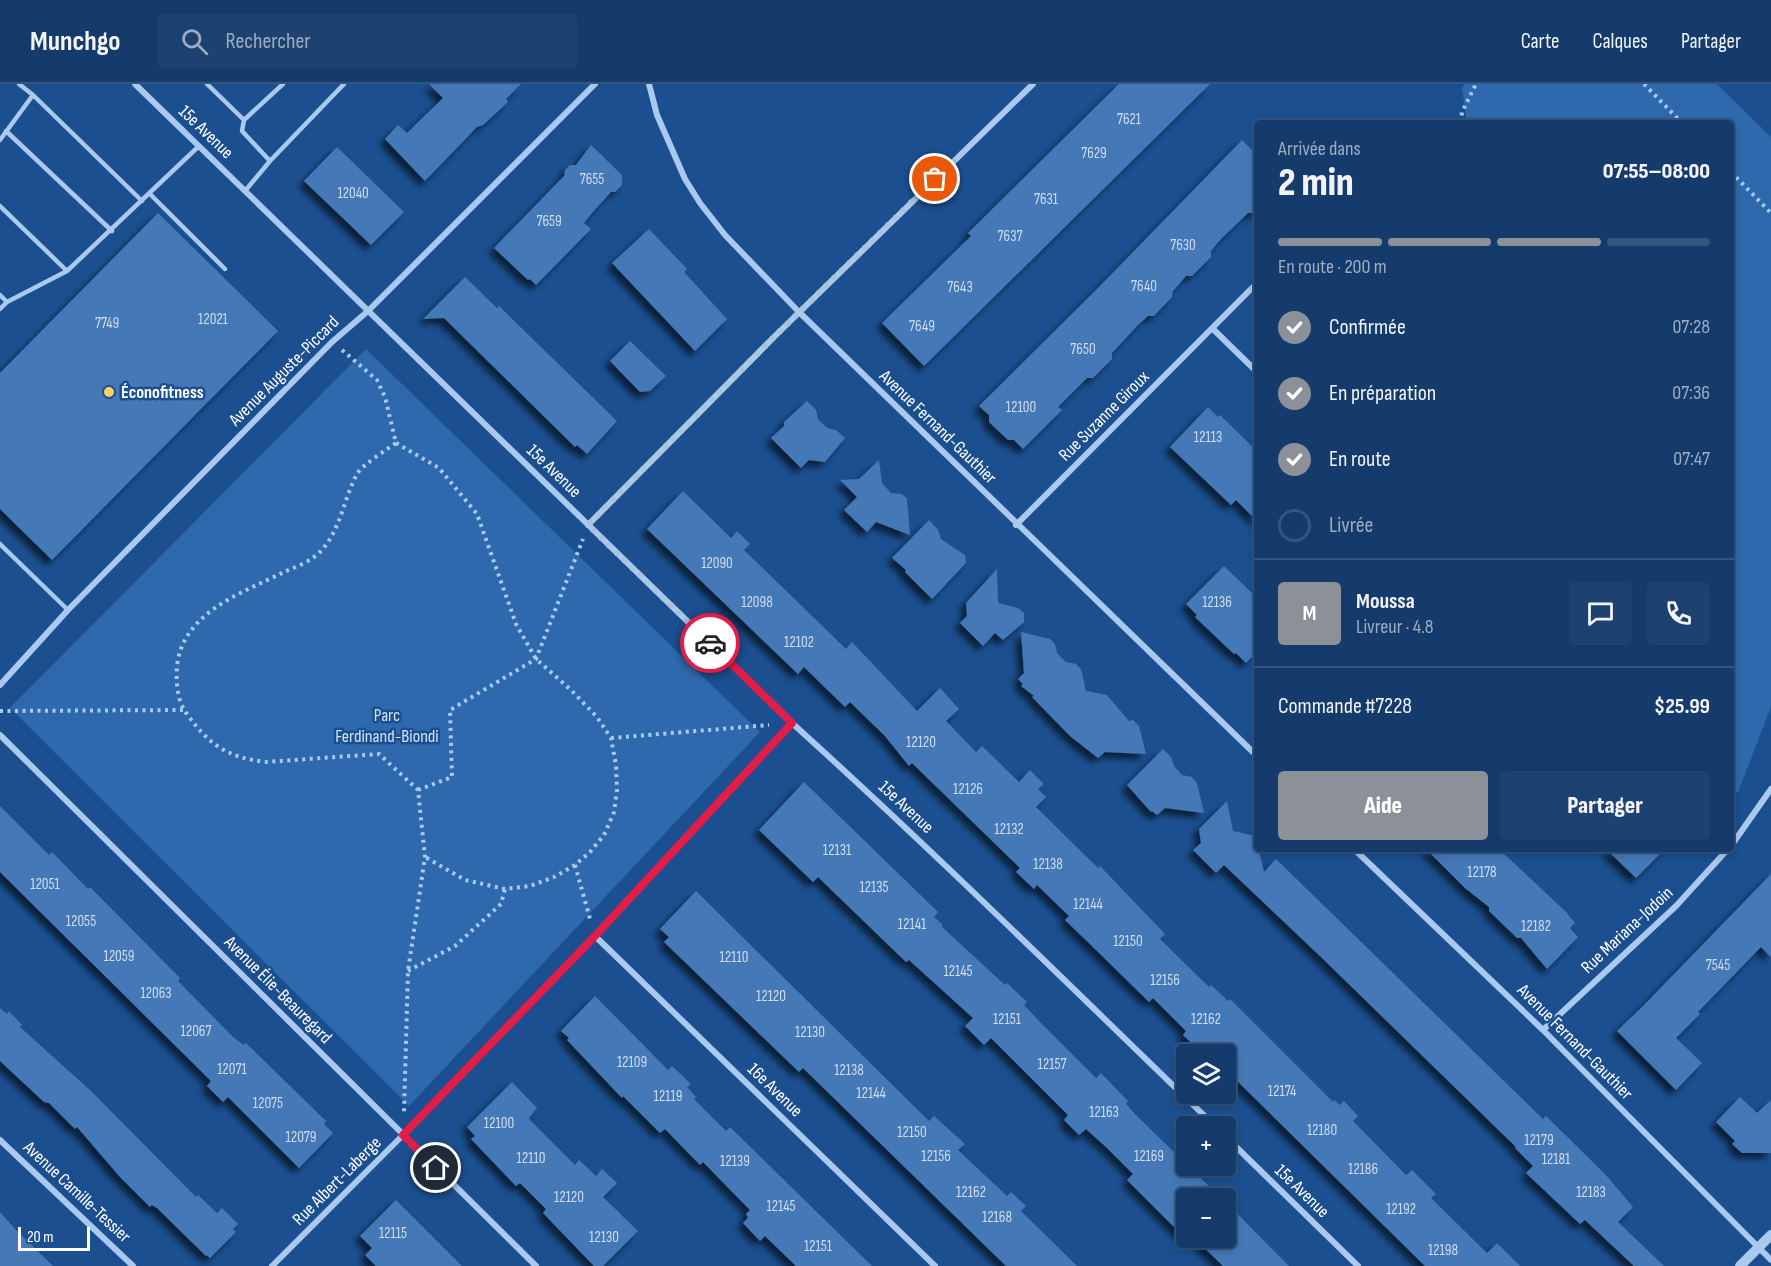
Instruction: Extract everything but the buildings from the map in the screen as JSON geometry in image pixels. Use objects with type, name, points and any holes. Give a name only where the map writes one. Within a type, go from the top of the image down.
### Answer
[{"type":"street","name":"15e Avenue","points":[[135,84],[792,723],[978,896],[1205,1116]]},
{"type":"street","name":"Avenue Auguste-Piccard","points":[[0,685],[68,610],[332,342],[368,311],[595,84]]},
{"type":"street","name":"Avenue Fernand-Gauthier","points":[[650,84],[657,115],[673,154],[700,203],[724,235],[1016,525],[1254,753]]},
{"type":"street","points":[[588,525],[799,312],[1033,84]]},
{"type":"street","name":"Rue Suzanne Giroux","points":[[1016,525],[1254,286]]},
{"type":"street","points":[[1214,328],[1254,369]]},
{"type":"street","name":"Rue Albert-Laberge","points":[[272,1266],[403,1135],[595,936],[792,723]]},
{"type":"street","name":"Avenue Élie-Beauregard","points":[[0,735],[536,1266]]},
{"type":"street","name":"Rue Mariana-Jodoin","points":[[1734,840],[1771,789]]},
{"type":"street","name":"Avenue Fernand-Gauthier","points":[[1357,852],[1543,1030],[1771,1260]]},
{"type":"street","name":"Rue Mariana-Jodoin","points":[[1543,1030],[1676,906],[1724,852]]},
{"type":"street","name":"16e Avenue","points":[[595,936],[935,1266]]},
{"type":"street","name":"Avenue Camille-Tessier","points":[[0,1140],[133,1266]]},
{"type":"street","name":"15e Avenue","points":[[1236,1147],[1359,1266]]},
{"type":"street","points":[[1740,1266],[1771,1235]]},
{"type":"lane","points":[[19,84],[142,201]]},
{"type":"lane","points":[[207,84],[244,120]]},
{"type":"lane","points":[[270,161],[242,131],[244,120],[282,84]]},
{"type":"lane","points":[[245,191],[270,161],[344,84]]},
{"type":"lane","points":[[0,140],[33,95]]},
{"type":"lane","points":[[6,131],[112,231]]},
{"type":"lane","points":[[0,309],[7,302],[67,271],[112,231],[199,146]]},
{"type":"lane","points":[[150,194],[225,269]]},
{"type":"lane","points":[[0,206],[67,271]]},
{"type":"lane","points":[[0,295],[7,302]]},
{"type":"lane","points":[[0,544],[68,610]]},
{"type":"path","points":[[1461,120],[1462,112],[1476,84]]},
{"type":"path","points":[[1644,84],[1679,120]]},
{"type":"path","points":[[1734,175],[1771,213]]},
{"type":"path","points":[[332,342],[377,380],[386,396],[396,443],[439,468],[477,514],[516,624],[536,659],[597,717],[611,738],[617,790],[614,812],[604,835],[575,865],[554,877],[530,886],[505,889],[465,880],[425,857]]},
{"type":"path","points":[[396,443],[358,472],[334,531],[319,552],[303,563],[231,598],[195,624],[186,636],[179,654],[177,690],[184,710],[198,730],[212,744],[247,760],[265,762],[379,754],[418,790],[425,857],[408,971],[403,1135]]},
{"type":"path","points":[[418,790],[452,777],[450,710],[536,659],[588,525]]},
{"type":"path","points":[[0,711],[184,710]]},
{"type":"path","points":[[611,738],[792,723]]},
{"type":"path","points":[[575,865],[595,936]]},
{"type":"path","points":[[408,971],[455,946],[501,904],[505,889]]},
{"type":"green space","points":[[1465,84],[1717,84],[1771,137],[1771,707],[1738,792],[1734,794],[1734,120],[1467,120],[1462,88]]},
{"type":"green space","name":"Parc Ferdinand-Biondi","points":[[366,349],[760,732],[409,1106],[10,708]]},
{"type":"way so far","points":[[710,643],[588,525],[821,290],[935,179]]},
{"type":"place","name":"Éconofitness","points":[[109,392]]},
{"type":"route","points":[[436,1168],[403,1135],[595,936],[792,723],[710,643]]}]
